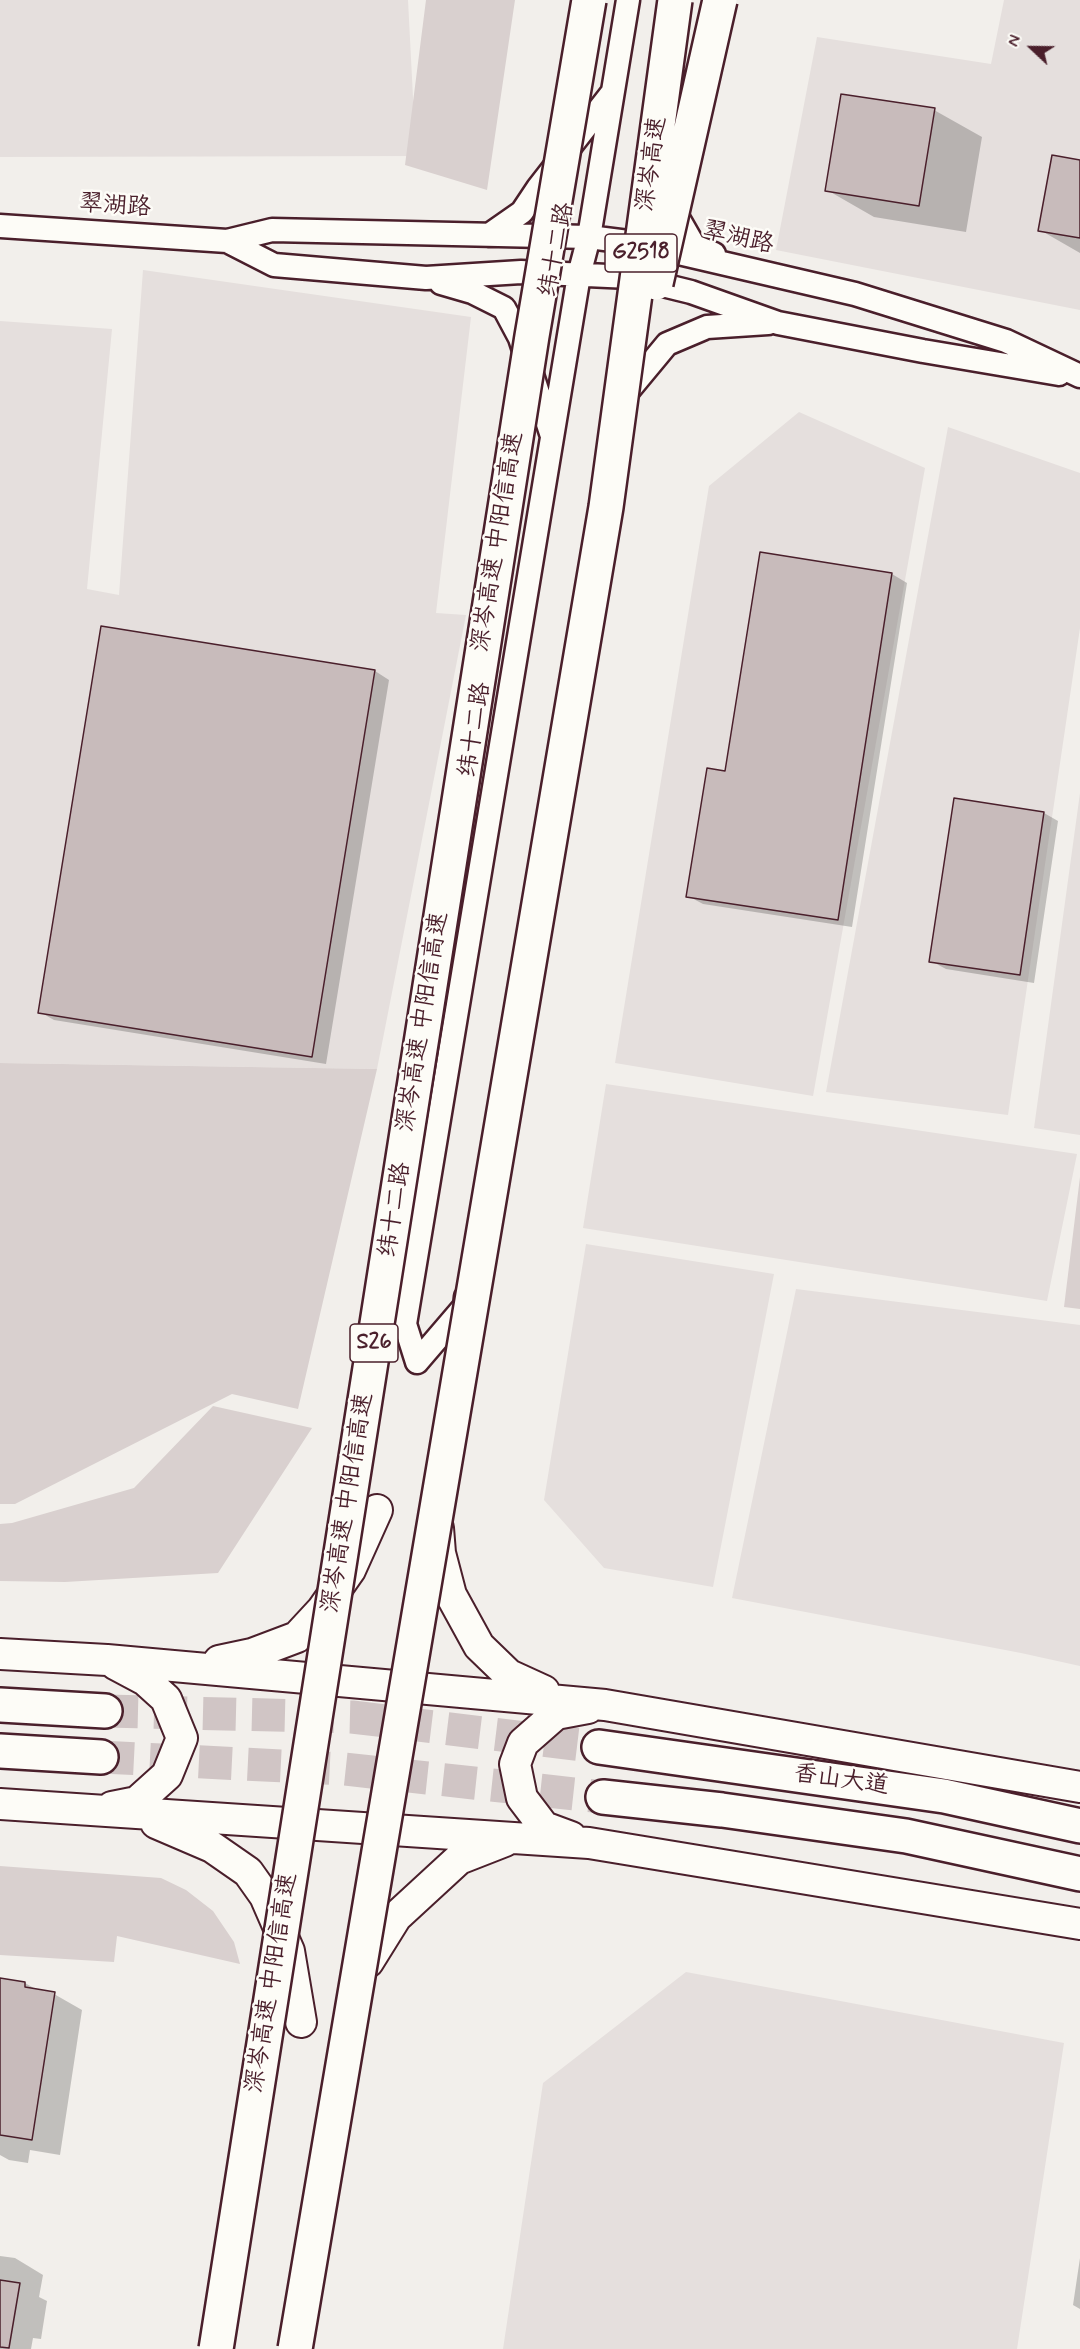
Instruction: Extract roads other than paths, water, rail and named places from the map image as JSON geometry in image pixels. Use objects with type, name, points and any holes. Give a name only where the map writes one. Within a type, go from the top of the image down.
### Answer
[{"type":"highway","points":[[532,336],[568,0]]},
{"type":"highway","points":[[532,336],[589,0]]},
{"type":"highway","points":[[295,2349],[606,507],[720,0]]},
{"type":"highway","name":"深岑高速","points":[[606,507],[675,3]]},
{"type":"highway","name":"深岑高速 中阳信高速","points":[[216,2349],[532,336]]},
{"type":"highway","points":[[0,1705],[105,1711]]},
{"type":"highway","name":"香山大道","points":[[599,1747],[944,1796],[1080,1826]]},
{"type":"highway","points":[[0,1751],[101,1757]]},
{"type":"highway","name":"香山大道","points":[[603,1797],[722,1810],[906,1836],[1080,1874]]},
{"type":"main road","points":[[436,1487],[440,1554],[451,1595],[479,1646],[508,1675],[566,1701]]},
{"type":"main road","points":[[191,1667],[252,1654],[297,1637],[322,1610],[350,1570],[377,1510]]},
{"type":"main road","points":[[0,1654],[191,1667],[605,1705],[1080,1787]]},
{"type":"main road","points":[[97,1810],[137,1802],[167,1775],[182,1738],[166,1699],[145,1680],[107,1660]]},
{"type":"main road","points":[[590,1843],[544,1827],[522,1798],[515,1764],[523,1743],[556,1714],[605,1705]]},
{"type":"main road","points":[[0,1804],[590,1843],[1079,1924]]},
{"type":"main road","points":[[128,1812],[212,1847],[248,1872],[264,1896],[289,1951],[301,2022]]},
{"type":"main road","points":[[368,1962],[396,1917],[459,1859],[513,1838]]},
{"type":"street","name":"纬十二路","points":[[608,418],[465,1306],[417,1362],[405,1324],[579,275],[589,237],[628,0]]},
{"type":"street","points":[[608,418],[675,3]]},
{"type":"street","points":[[675,3],[674,211],[694,246],[760,272]]},
{"type":"street","points":[[489,235],[522,212],[613,92]]},
{"type":"street","name":"翠湖路","points":[[0,226],[227,241],[272,230],[589,237],[636,243],[855,294],[1006,341],[1080,377]]},
{"type":"street","name":"翠湖路","points":[[227,241],[274,265],[426,278],[521,272],[630,277],[691,292],[778,323],[923,351],[1080,377]]},
{"type":"street","points":[[426,278],[472,292],[504,308],[520,338],[552,436]]},
{"type":"street","points":[[608,418],[631,385],[667,344],[707,327],[778,323]]},
{"type":"tunnel","points":[[105,1711],[352,1717],[599,1747]]},
{"type":"tunnel","points":[[101,1757],[344,1769],[603,1797]]}]
